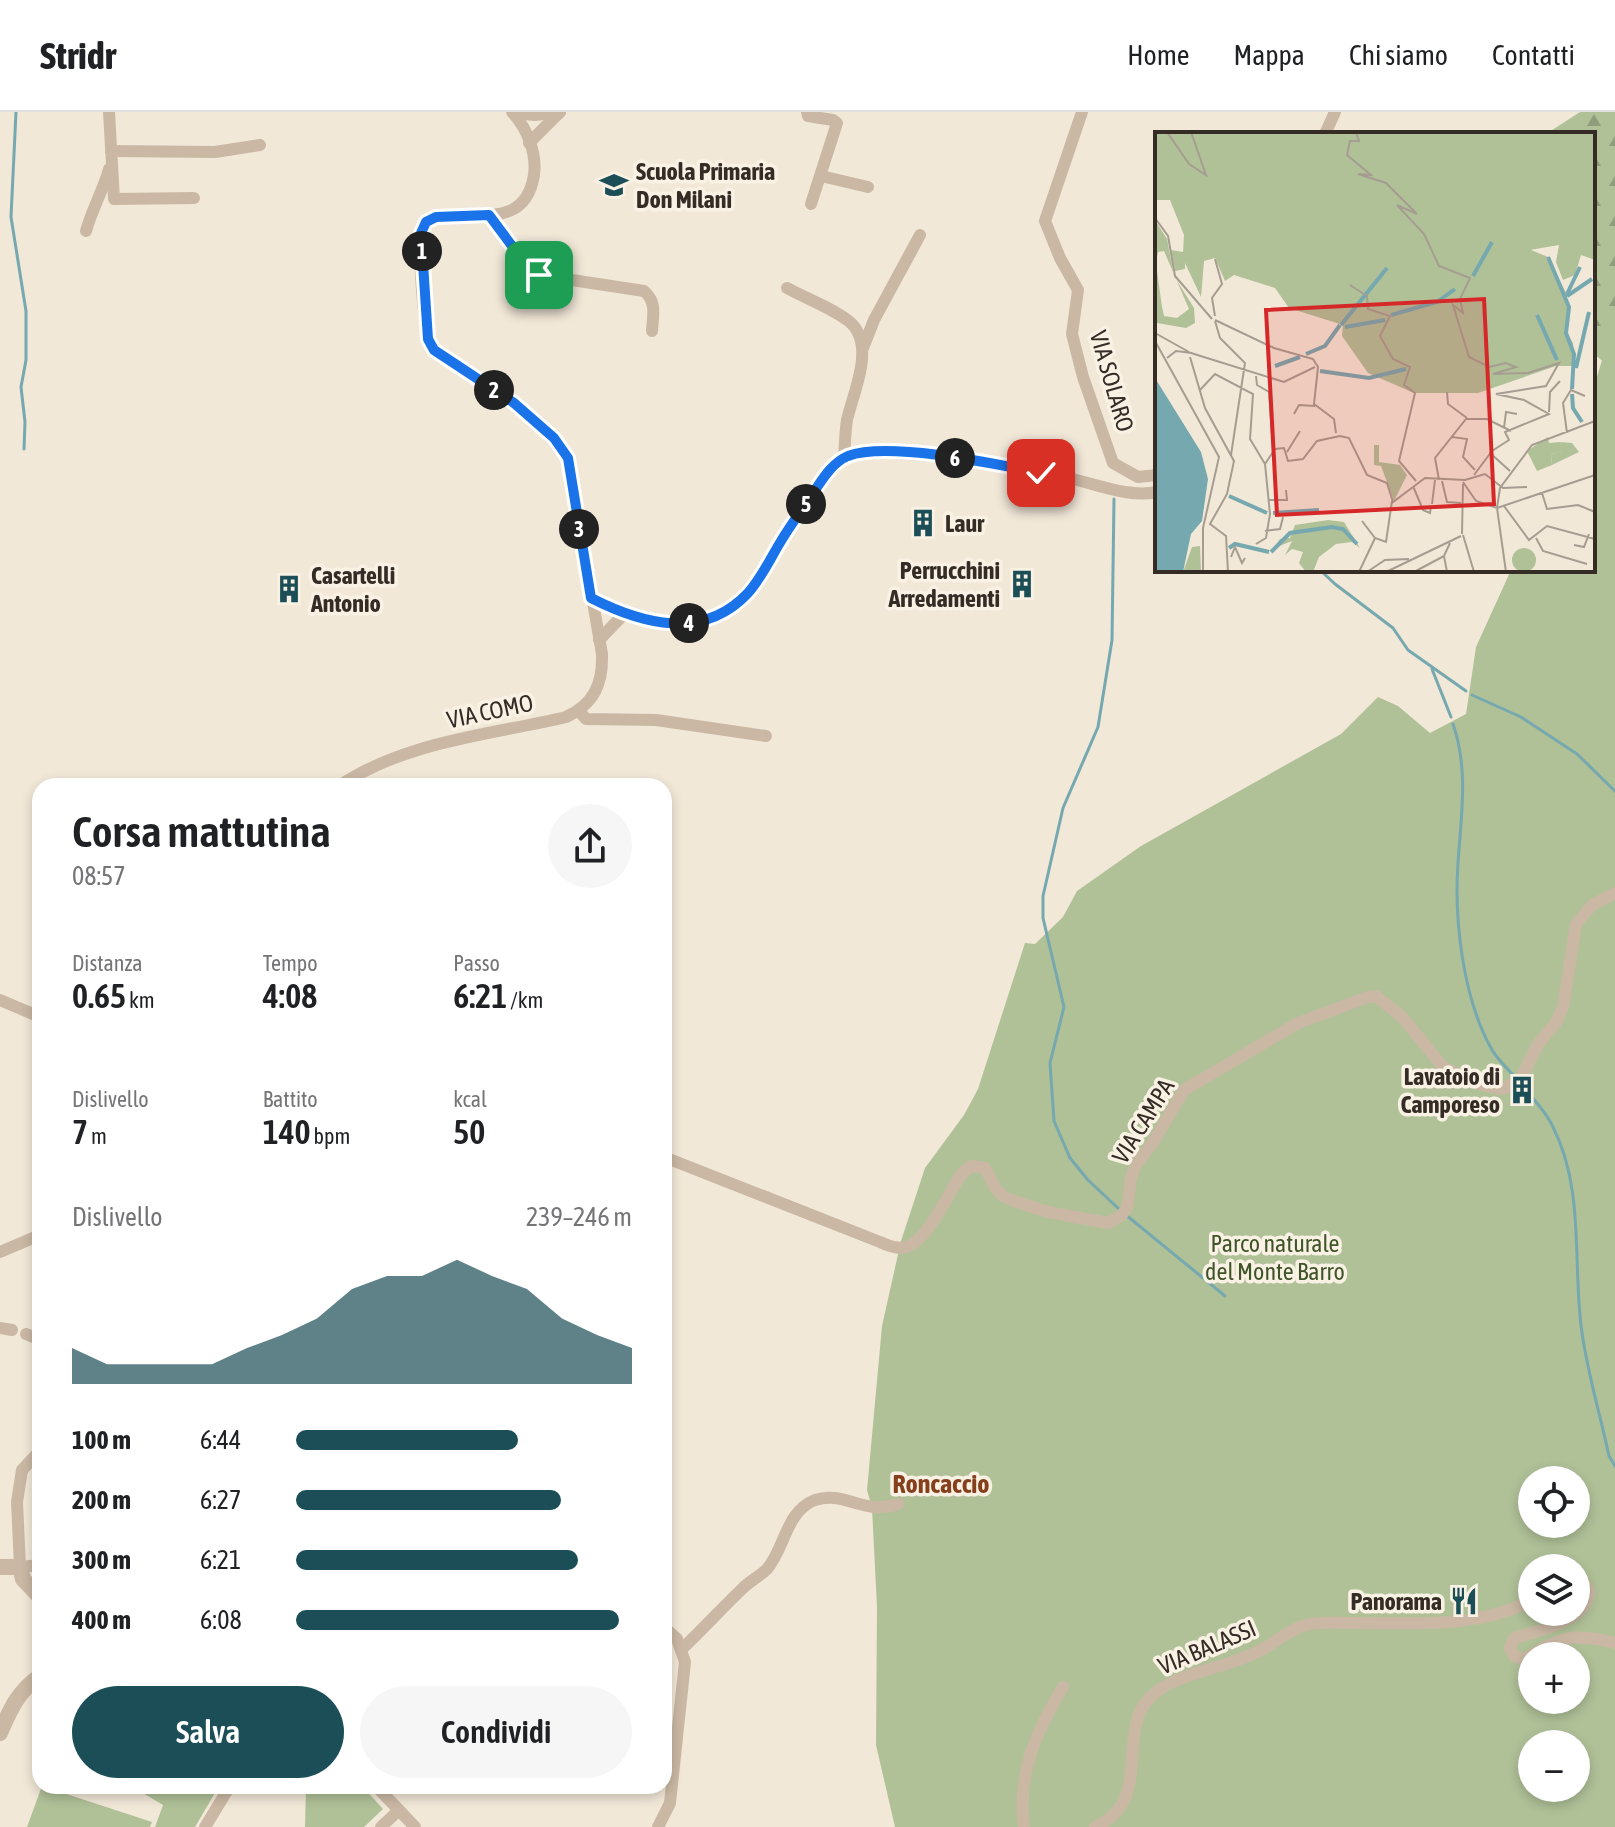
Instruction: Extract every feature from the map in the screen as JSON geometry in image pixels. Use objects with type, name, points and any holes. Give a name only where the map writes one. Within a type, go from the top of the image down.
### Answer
[{"type":"street","points":[[109,112],[114,199],[194,198]]},
{"type":"street","points":[[513,112],[535,115],[560,112],[529,143]]},
{"type":"street","points":[[513,112],[525,127],[535,166],[532,186],[526,200],[513,210],[489,215],[436,217],[426,222],[421,233],[428,339],[434,350],[514,403],[554,438],[568,458],[603,674],[594,695],[579,711],[586,719],[656,720],[766,736]]},
{"type":"street","points":[[807,112],[808,116],[837,123],[811,204]]},
{"type":"street","name":"VIA SOLARO","points":[[1082,112],[1045,221],[1060,258],[1078,290],[1072,334],[1083,377],[1113,463],[1138,477],[1155,475]]},
{"type":"street","points":[[1326,132],[1335,112]]},
{"type":"street","points":[[112,155],[215,152],[260,145]]},
{"type":"street","points":[[86,231],[92,211],[100,200],[112,155]]},
{"type":"street","points":[[821,176],[868,187]]},
{"type":"street","points":[[489,215],[518,254],[539,275],[644,291],[651,296],[654,306],[652,331]]},
{"type":"street","points":[[844,458],[846,423],[862,351],[874,320],[920,235]]},
{"type":"street","points":[[787,288],[851,322],[860,335],[862,351]]},
{"type":"street","points":[[591,598],[624,614],[663,623],[689,624],[735,605],[761,576],[829,471],[844,458],[858,453],[938,455],[1070,478],[1124,492],[1155,492]]},
{"type":"street","points":[[599,640],[624,614]]},
{"type":"street","name":"VIA COMO","points":[[350,778],[362,770],[410,752],[528,726],[579,711]]},
{"type":"street","name":"VIA CAMPA","points":[[672,1160],[900,1248],[911,1245],[925,1230],[962,1173],[971,1166],[985,1168],[1004,1197],[1032,1208],[1108,1223],[1121,1216],[1127,1208],[1135,1166],[1184,1090],[1298,1023],[1368,997],[1376,996],[1403,1018],[1443,1067],[1482,1085],[1502,1089],[1515,1083],[1563,1007],[1576,924],[1592,905],[1615,893]]},
{"type":"street","points":[[0,1000],[32,1014]]},
{"type":"street","points":[[0,1252],[32,1238]]},
{"type":"street","points":[[26,1334],[32,1337]]},
{"type":"street","points":[[32,1459],[22,1470],[17,1502],[20,1567],[23,1579],[32,1589]]},
{"type":"street","points":[[682,1649],[767,1568],[794,1517],[804,1506],[817,1499],[835,1498],[872,1508],[883,1509],[898,1504]]},
{"type":"street","points":[[0,1567],[32,1566]]},
{"type":"street","name":"VIA BALASSI","points":[[1095,1827],[1104,1823],[1128,1792],[1132,1780],[1131,1747],[1137,1718],[1148,1700],[1165,1686],[1260,1651],[1308,1624],[1426,1624],[1480,1619],[1518,1605]]},
{"type":"street","points":[[1553,1626],[1514,1638],[1510,1648],[1514,1656],[1524,1659],[1550,1643],[1569,1636],[1615,1643]]},
{"type":"street","points":[[672,1634],[682,1649],[685,1662],[672,1784]]},
{"type":"street","points":[[0,1733],[13,1704],[32,1682]]},
{"type":"street","points":[[1024,1827],[1022,1805],[1033,1741],[1063,1687]]},
{"type":"street","points":[[205,1827],[225,1794]]},
{"type":"street","points":[[384,1794],[415,1827]]},
{"type":"street","points":[[658,1827],[671,1794]]},
{"type":"street","points":[[381,1827],[399,1810]]},
{"type":"green space","points":[[1580,112],[1615,112],[1615,392],[1606,365],[1595,356],[1595,132],[1549,132]]},
{"type":"green space","name":"Parco naturale del Monte Barro","points":[[1615,318],[1615,1827],[895,1827],[876,1745],[877,1607],[872,1508],[867,1490],[882,1326],[901,1241],[925,1168],[964,1115],[978,1089],[1025,943],[1035,944],[1063,917],[1077,891],[1141,846],[1341,734],[1378,697],[1398,706],[1430,733],[1466,714],[1476,647],[1510,572],[1595,572],[1595,383]]},
{"type":"green space","points":[[39,1794],[66,1794],[152,1822],[150,1827],[27,1827]]},
{"type":"green space","points":[[144,1794],[214,1794],[195,1827],[155,1827],[163,1805]]},
{"type":"green space","points":[[306,1794],[369,1794],[383,1809],[364,1827],[305,1827]]},
{"type":"waterway","points":[[16,112],[11,217],[26,311],[26,360],[21,387],[24,449]]},
{"type":"waterway","points":[[1114,499],[1112,640],[1098,727],[1063,808],[1043,896],[1043,918],[1064,1007],[1050,1063],[1054,1121],[1070,1158],[1120,1210]]},
{"type":"waterway","points":[[1322,572],[1393,628],[1408,650],[1466,691]]},
{"type":"waterway","points":[[1432,669],[1451,717]]},
{"type":"waterway","points":[[1472,695],[1521,717],[1577,754],[1615,791]]},
{"type":"waterway","points":[[1453,724],[1462,776],[1457,885],[1462,958],[1481,1028],[1493,1052],[1514,1076]]},
{"type":"waterway","points":[[1520,1083],[1550,1121],[1563,1150],[1569,1174],[1576,1224],[1583,1341],[1609,1456],[1615,1466]]},
{"type":"waterway","points":[[1126,1215],[1225,1296]]},
{"type":"place","name":"Scuola Primaria Don Milani","points":[[614,185]]},
{"type":"place","name":"Laur","points":[[923,523]]},
{"type":"place","name":"Perrucchini Arredamenti","points":[[1022,584]]},
{"type":"place","name":"Casartelli Antonio","points":[[289,589]]},
{"type":"place","name":"Lavatoio di Camporeso","points":[[1522,1090]]},
{"type":"place","name":"Panorama","points":[[1464,1601]]},
{"type":"district","name":"Roncaccio","points":[[941,1484]]},
{"type":"route","points":[[539,275],[518,254],[489,215],[436,217],[426,222],[421,233],[428,339],[434,350],[514,403],[554,438],[568,458],[591,598],[624,614],[663,623],[689,624],[735,605],[761,576],[829,471],[844,458],[858,453],[938,455],[1041,473]]}]
